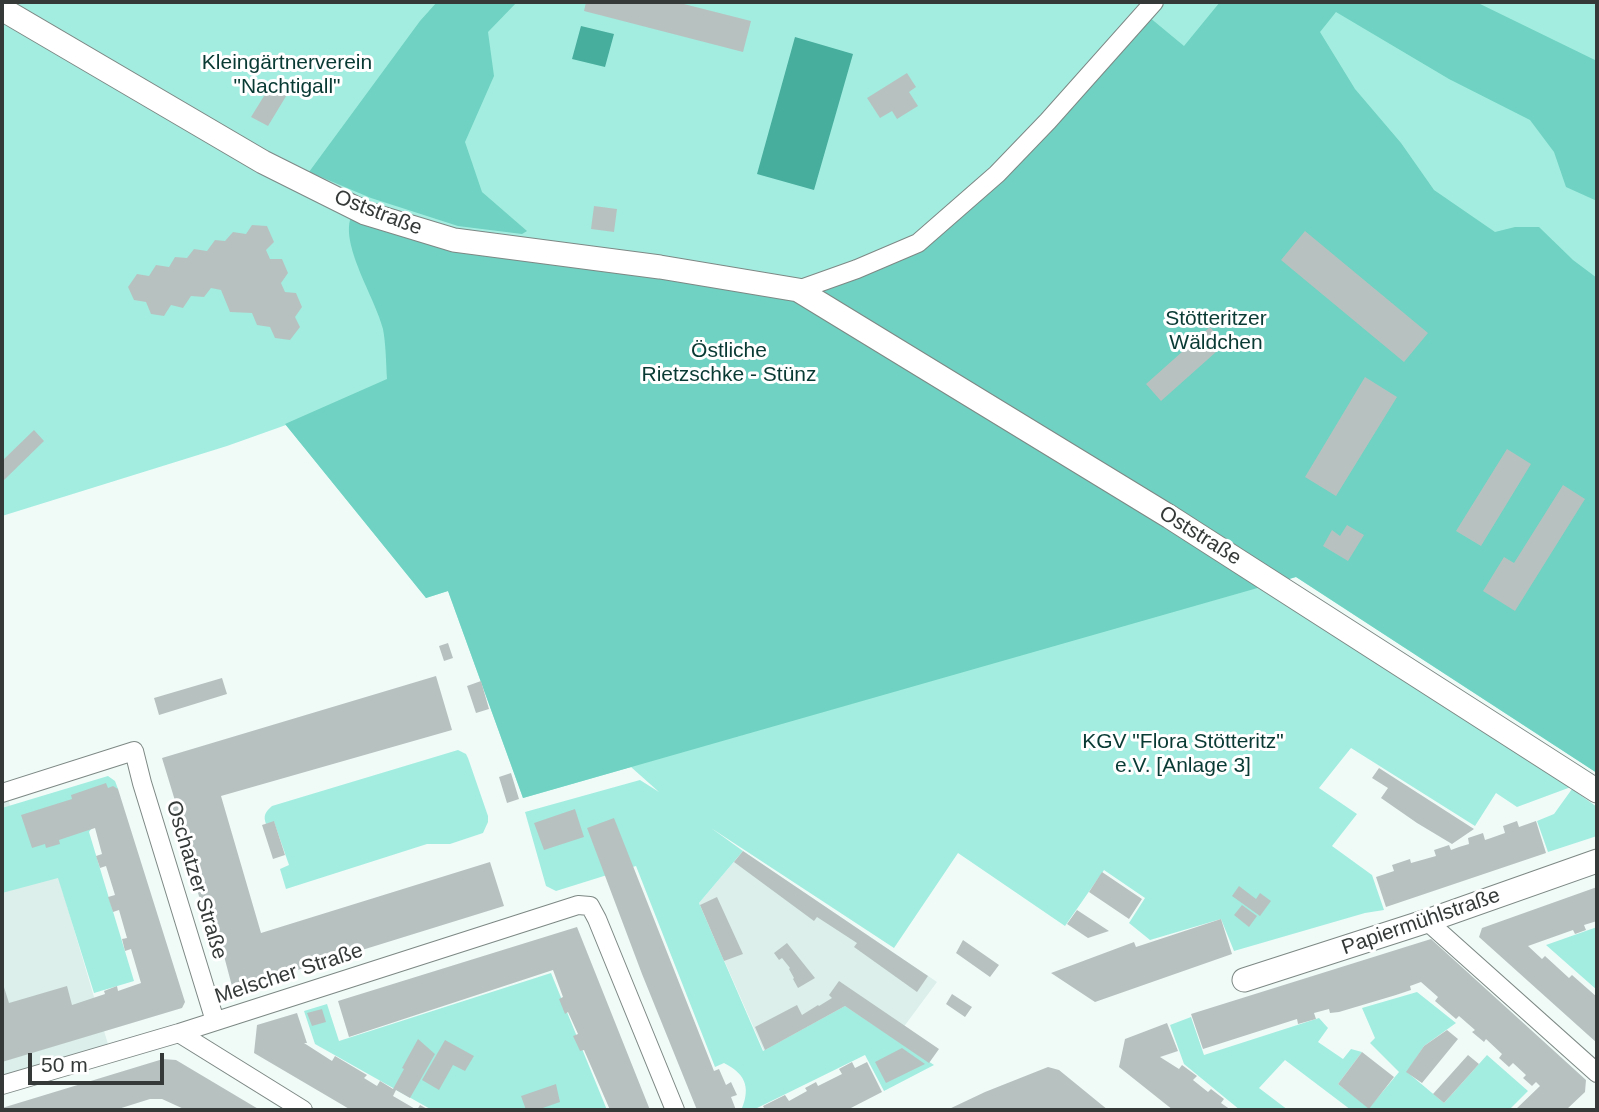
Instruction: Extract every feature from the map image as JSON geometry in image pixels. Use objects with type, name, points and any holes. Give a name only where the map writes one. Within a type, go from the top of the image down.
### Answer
[{"type":"street","name":"Oststraße","points":[[798,290],[918,243],[997,174],[1154,2]]},
{"type":"street","name":"Oststraße","points":[[2,9],[263,162],[365,213],[454,240],[660,267],[798,290],[1170,517],[1597,790]]},
{"type":"street","name":"Oschatzer Straße","points":[[2,793],[134,751],[215,1021]]},
{"type":"street","name":"Papiermühlstraße","points":[[1244,980],[1427,921],[1597,861]]},
{"type":"street","name":"Melscher Straße","points":[[2,1085],[215,1021],[578,905],[590,906],[597,919],[675,1110]]},
{"type":"street","points":[[1427,921],[1597,1073]]},
{"type":"street","points":[[179,1032],[303,1110]]},
{"type":"shaded area","points":[[581,26],[614,34],[605,67],[572,59]]},
{"type":"shaded area","points":[[795,37],[853,54],[814,190],[757,174]]},
{"type":"shaded area","points":[[2,778],[31,878],[57,872],[110,1051],[2,1084]]},
{"type":"shaded area","points":[[743,851],[937,982],[894,1040],[843,1009],[764,1051],[699,903]]},
{"type":"green space","name":"Östliche Rietzschke - Stünz","points":[[2,2],[1597,2],[1597,773],[1296,577],[1267,586],[1571,787],[1517,807],[1496,793],[1475,826],[1351,748],[1319,788],[1357,814],[1332,846],[1372,875],[1384,910],[1365,913],[1234,951],[1221,919],[1150,940],[1129,923],[1145,898],[1104,870],[1065,926],[958,853],[894,948],[711,828],[743,851],[699,903],[763,1051],[845,1006],[934,1065],[884,1091],[865,1055],[753,1110],[743,1110],[746,1093],[744,1081],[737,1071],[724,1063],[715,1067],[636,866],[556,891],[546,886],[525,812],[640,780],[659,792],[631,767],[523,798],[448,591],[426,598],[286,425],[2,516]]},
{"type":"green space","points":[[437,2],[517,2],[488,32],[494,76],[465,142],[482,192],[527,231],[522,234],[458,226],[371,198],[309,172],[420,21]]},
{"type":"green space","name":"Stötteritzer Wäldchen","points":[[1220,2],[1476,2],[1597,61],[1597,201],[1566,187],[1554,152],[1530,120],[1449,79],[1336,12],[1320,32],[1355,89],[1401,143],[1434,190],[1495,232],[1515,227],[1539,227],[1573,260],[1597,278],[1597,773],[1296,577],[523,798],[448,591],[426,598],[285,424],[387,379],[383,329],[350,240],[349,226],[352,215],[449,251],[607,270],[792,300],[918,249],[1149,17],[1184,46]]},
{"type":"green space","points":[[458,750],[468,758],[488,816],[483,833],[450,844],[427,844],[286,889],[280,869],[289,865],[274,822],[266,824],[265,821],[265,814],[272,806]]},
{"type":"green space","points":[[108,776],[115,781],[118,789],[89,832],[134,981],[94,993],[58,878],[2,893],[2,808]]},
{"type":"green space","points":[[1572,789],[1597,807],[1597,836],[1548,852],[1537,821],[1554,814]]},
{"type":"green space","points":[[1597,927],[1597,990],[1546,945]]},
{"type":"green space","points":[[551,973],[607,1110],[432,1110],[315,1044],[304,1011],[327,1004],[339,1041]]},
{"type":"green space","points":[[1417,992],[1456,1023],[1424,1046],[1407,1072],[1444,1103],[1487,1055],[1528,1091],[1509,1110],[1351,1110],[1285,1060],[1259,1088],[1288,1110],[1240,1110],[1184,1064],[1170,1025],[1191,1017],[1204,1055],[1319,1018],[1328,1028],[1318,1042],[1343,1059],[1351,1049],[1362,1052],[1338,1084],[1369,1108],[1399,1072],[1370,1043],[1375,1038],[1362,1008]]},
{"type":"building","points":[[586,2],[676,2],[751,21],[743,52],[584,11]]},
{"type":"building","points":[[907,73],[916,87],[909,92],[918,106],[897,119],[892,111],[880,118],[867,98]]},
{"type":"building","points":[[272,83],[288,93],[268,126],[251,117]]},
{"type":"building","points":[[594,206],[617,209],[614,232],[591,229]]},
{"type":"building","points":[[252,225],[267,226],[274,242],[266,250],[270,259],[282,259],[288,273],[281,283],[285,292],[296,293],[302,307],[295,317],[300,327],[290,340],[275,338],[270,327],[257,325],[252,313],[230,312],[221,290],[211,288],[204,297],[191,296],[183,308],[171,305],[164,316],[151,314],[146,302],[134,300],[128,287],[137,274],[149,276],[156,265],[169,267],[175,257],[187,258],[194,249],[207,251],[215,240],[225,241],[233,232],[246,234]]},
{"type":"building","points":[[1305,231],[1428,333],[1404,362],[1281,260]]},
{"type":"building","points":[[1210,327],[1225,344],[1161,401],[1146,384]]},
{"type":"building","points":[[1365,377],[1397,397],[1336,496],[1305,477]]},
{"type":"building","points":[[34,430],[44,441],[2,482],[2,461]]},
{"type":"building","points":[[1507,449],[1531,464],[1481,546],[1456,531]]},
{"type":"building","points":[[1563,485],[1585,499],[1515,611],[1483,591],[1504,557],[1514,563]]},
{"type":"building","points":[[1347,525],[1364,535],[1348,561],[1323,546],[1332,530],[1340,536]]},
{"type":"building","points":[[448,643],[453,658],[444,661],[439,646]]},
{"type":"building","points":[[436,676],[452,730],[221,796],[261,933],[490,862],[504,906],[233,990],[224,956],[218,958],[171,805],[176,804],[162,758]]},
{"type":"building","points":[[222,678],[227,694],[159,715],[154,698]]},
{"type":"building","points":[[481,681],[489,709],[476,713],[467,686]]},
{"type":"building","points":[[1379,768],[1474,829],[1452,844],[1417,823],[1381,798],[1388,788],[1372,778]]},
{"type":"building","points":[[511,773],[519,799],[507,803],[499,777]]},
{"type":"building","points":[[106,783],[108,788],[113,786],[118,789],[185,1002],[182,1008],[2,1062],[2,981],[9,1003],[67,986],[72,1005],[105,994],[104,991],[117,986],[118,991],[141,983],[131,949],[125,951],[122,939],[127,938],[119,910],[113,912],[108,897],[115,895],[106,866],[100,868],[96,856],[102,854],[95,828],[59,840],[60,844],[46,848],[45,844],[32,848],[21,815],[72,799],[71,795]]},
{"type":"building","points":[[575,809],[584,837],[544,850],[534,823]]},
{"type":"building","points":[[614,818],[714,1071],[719,1069],[726,1085],[731,1082],[737,1095],[731,1097],[736,1110],[697,1110],[587,828]]},
{"type":"building","points":[[274,821],[285,855],[273,859],[262,825]]},
{"type":"building","points":[[1517,821],[1519,827],[1536,821],[1546,853],[1386,907],[1376,877],[1394,871],[1392,865],[1410,859],[1411,863],[1436,856],[1434,850],[1449,845],[1451,850],[1469,844],[1468,838],[1483,833],[1485,840],[1491,838],[1505,833],[1503,826]]},
{"type":"building","points":[[743,851],[928,976],[917,992],[854,947],[857,943],[817,917],[814,921],[734,862]]},
{"type":"building","points":[[1102,872],[1142,899],[1129,919],[1089,892]]},
{"type":"building","points":[[1239,886],[1256,899],[1260,893],[1271,901],[1260,916],[1232,896]]},
{"type":"building","points":[[1597,887],[1597,921],[1584,925],[1586,930],[1575,934],[1573,930],[1528,946],[1542,959],[1545,956],[1569,978],[1572,975],[1597,997],[1597,1043],[1479,937],[1482,928]]},
{"type":"building","points":[[717,897],[743,954],[724,961],[700,905]]},
{"type":"building","points":[[1242,905],[1257,916],[1249,927],[1234,915]]},
{"type":"building","points":[[1077,910],[1109,931],[1088,938],[1067,924]]},
{"type":"building","points":[[1221,919],[1232,954],[1095,1002],[1051,973],[1134,942],[1136,947]]},
{"type":"building","points":[[577,927],[650,1110],[610,1110],[584,1050],[580,1051],[573,1036],[578,1034],[559,999],[563,997],[553,970],[349,1037],[338,1001]]},
{"type":"building","points":[[1431,939],[1586,1080],[1585,1092],[1566,1110],[1515,1110],[1540,1086],[1536,1082],[1532,1086],[1523,1078],[1526,1075],[1513,1063],[1509,1067],[1499,1058],[1502,1054],[1486,1039],[1484,1042],[1472,1032],[1475,1030],[1459,1016],[1456,1019],[1435,1001],[1438,997],[1421,982],[1410,986],[1411,990],[1396,995],[1339,1012],[1330,1013],[1329,1009],[1314,1013],[1316,1019],[1298,1024],[1297,1019],[1203,1049],[1191,1014]]},
{"type":"building","points":[[963,940],[999,965],[990,977],[956,953]]},
{"type":"building","points":[[787,943],[815,978],[798,988],[790,968],[774,953]]},
{"type":"building","points":[[839,981],[939,1049],[929,1063],[845,1006],[765,1050],[755,1027],[797,1005],[802,1015],[819,1006],[832,998],[829,995]]},
{"type":"building","points":[[952,994],[972,1007],[965,1017],[946,1004]]},
{"type":"building","points":[[322,1009],[326,1022],[312,1026],[307,1013]]},
{"type":"building","points":[[297,1013],[307,1043],[304,1043],[332,1061],[335,1056],[367,1075],[364,1078],[377,1086],[380,1081],[393,1089],[418,1039],[435,1054],[410,1098],[396,1090],[393,1096],[417,1110],[351,1110],[254,1053],[257,1025]]},
{"type":"building","points":[[1167,1023],[1178,1051],[1160,1057],[1179,1069],[1182,1065],[1197,1076],[1193,1080],[1208,1092],[1211,1089],[1224,1099],[1221,1103],[1231,1110],[1173,1110],[1119,1067],[1125,1039]]},
{"type":"building","points":[[1447,1030],[1458,1039],[1422,1083],[1406,1072],[1424,1046]]},
{"type":"building","points":[[445,1040],[474,1056],[465,1071],[453,1065],[439,1090],[422,1080]]},
{"type":"building","points":[[902,1048],[925,1064],[886,1083],[875,1062]]},
{"type":"building","points":[[1362,1052],[1394,1077],[1369,1109],[1338,1084]]},
{"type":"building","points":[[1468,1055],[1479,1064],[1444,1103],[1433,1094]]},
{"type":"building","points":[[163,1059],[176,1060],[260,1110],[186,1110],[162,1099],[150,1099],[115,1110],[2,1110],[2,1108]]},
{"type":"building","points":[[852,1062],[855,1068],[867,1062],[882,1092],[847,1110],[765,1110],[763,1106],[785,1095],[789,1101],[807,1091],[805,1088],[816,1082],[818,1086],[842,1074],[839,1069]]},
{"type":"building","points":[[1048,1067],[1059,1070],[1108,1110],[947,1110],[985,1092]]},
{"type":"building","points":[[556,1084],[560,1102],[537,1110],[526,1110],[521,1096]]},
{"type":"park label","name":"Kleingärtnerverein \"Nachtigall\"","points":[[287,75]]},
{"type":"park label","name":"KGV \"Flora Stötteritz\" e.V. [Anlage 3]","points":[[1183,754]]}]
